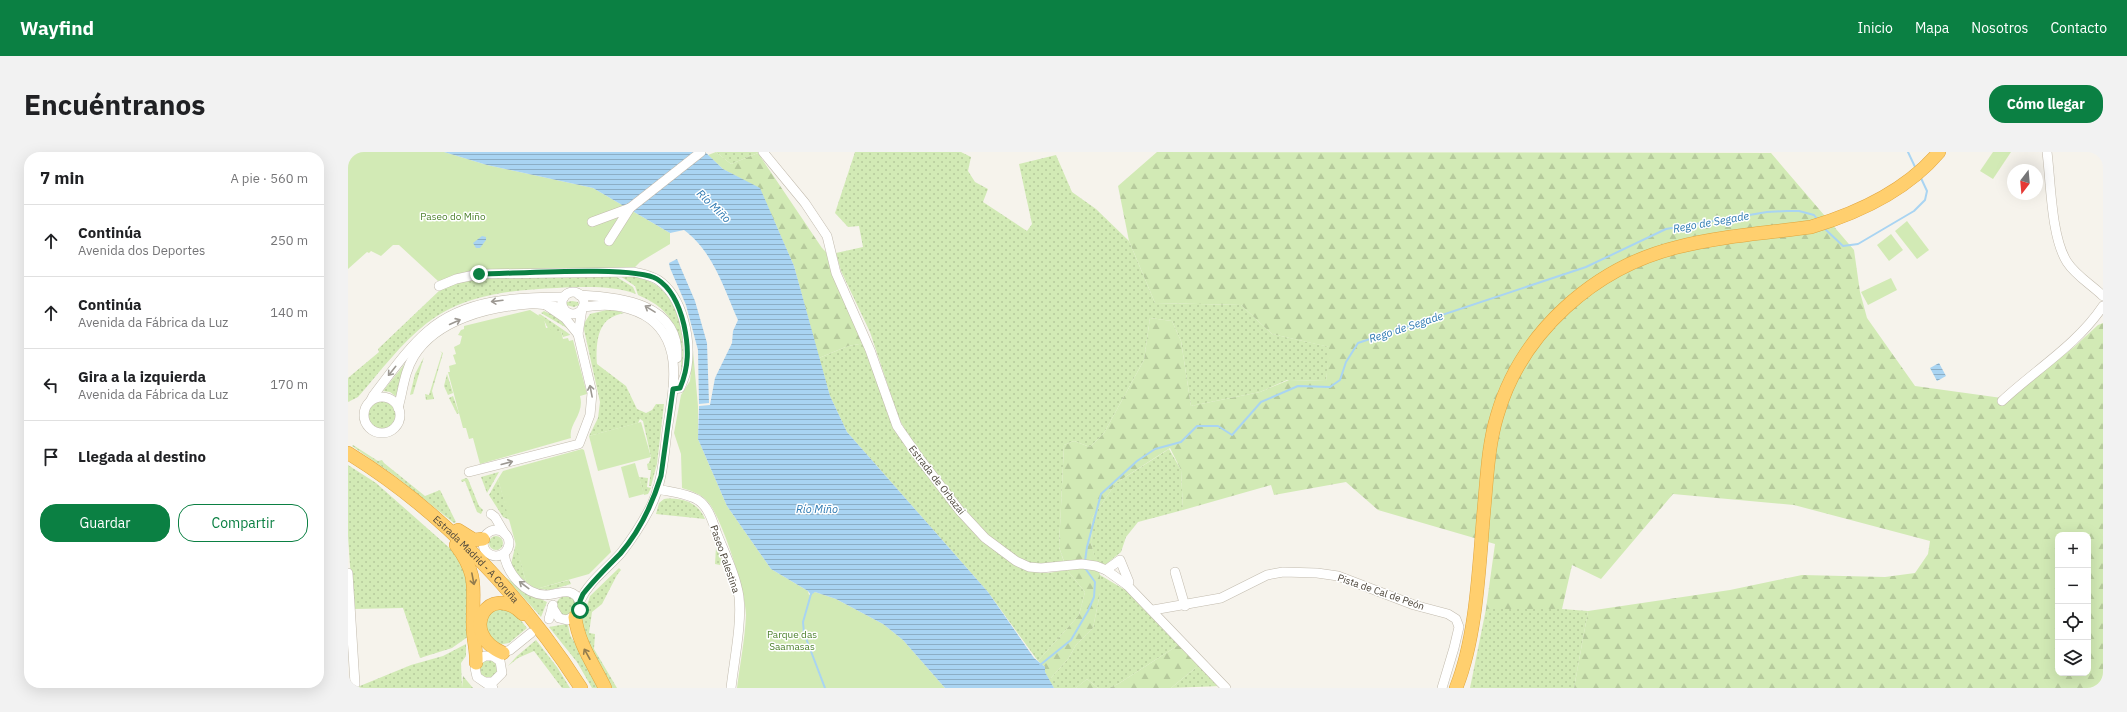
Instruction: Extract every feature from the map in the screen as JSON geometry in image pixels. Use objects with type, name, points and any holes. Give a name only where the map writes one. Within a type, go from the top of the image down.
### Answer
[{"type":"highway","points":[[1458,686],[1460,650],[1474,616],[1490,449],[1497,415],[1522,359],[1560,311],[1612,273],[1642,258],[1678,246],[1811,227],[1832,221],[1891,194],[1924,168],[1939,152]]},
{"type":"highway","name":"Estrada Madrid - A Coruña","points":[[348,453],[396,487],[451,532],[507,588],[542,626],[581,688]]},
{"type":"highway","points":[[396,487],[403,486],[468,538],[474,540],[487,535]]},
{"type":"highway","points":[[451,532],[453,540],[468,562],[474,578],[473,629],[476,648],[476,663]]},
{"type":"highway","points":[[502,656],[488,644],[480,626],[485,610],[494,604],[504,602],[515,608],[530,624],[542,626]]},
{"type":"highway","points":[[575,617],[576,632],[605,688]]},
{"type":"street","points":[[592,222],[630,208],[701,152]]},
{"type":"street","name":"Estrada de Orbazai","points":[[763,152],[805,204],[827,236],[836,272],[870,350],[897,426],[920,459],[960,510],[985,538],[1004,553],[1029,567],[1041,568],[1065,565],[1096,566],[1106,570],[1128,585],[1226,688]]},
{"type":"street","points":[[2047,152],[2057,237],[2062,250],[2067,262],[2075,272],[2103,296]]},
{"type":"street","points":[[609,241],[630,208]]},
{"type":"street","points":[[439,286],[456,279],[479,274],[634,272],[656,278],[668,288],[677,304],[686,337],[688,354],[686,374],[680,388],[673,389]]},
{"type":"street","points":[[493,688],[480,680],[475,673],[476,663],[485,656],[502,656],[542,626],[559,618],[567,620],[575,617],[580,610],[580,601],[590,584],[620,553],[636,533],[650,508],[661,476],[677,357],[676,340],[660,316],[649,308],[632,301],[606,296],[579,295],[573,292],[564,297],[530,297],[490,302],[444,319],[415,343],[373,396],[365,410],[364,420],[371,429],[376,432],[386,433],[396,426],[399,419],[398,408],[406,375],[413,357],[436,332],[453,323],[480,313],[531,304],[563,308],[570,314],[577,313],[582,308],[600,305],[618,305],[631,309],[652,320],[659,325],[668,339],[672,356],[674,379]]},
{"type":"street","points":[[469,472],[579,444],[587,424],[593,401],[578,334],[583,300],[579,295]]},
{"type":"street","points":[[563,308],[562,302],[564,297]]},
{"type":"street","points":[[546,306],[565,318],[578,334]]},
{"type":"street","points":[[2002,401],[2021,383],[2054,358],[2103,306]]},
{"type":"street","points":[[371,400],[379,397],[387,398],[394,402],[398,408]]},
{"type":"street","name":"Paseo Palestina","points":[[657,489],[688,495],[700,501],[704,506],[729,564],[737,589],[739,603],[731,688]]},
{"type":"street","points":[[504,554],[496,557],[488,554],[483,547],[491,514],[495,517],[509,543],[504,554],[509,571],[526,588],[540,594],[559,594],[571,593],[590,584]]},
{"type":"street","points":[[487,535],[499,530],[506,535]]},
{"type":"street","points":[[1106,570],[1120,560],[1129,582],[1128,585]]},
{"type":"street","points":[[1175,572],[1185,606]]},
{"type":"street","name":"Pista de Cal de Peón","points":[[1153,610],[1185,606],[1221,598],[1267,575],[1283,572],[1317,573],[1338,576],[1414,605],[1448,614],[1456,619],[1459,627],[1460,650]]},
{"type":"street","points":[[348,573],[349,614],[355,684]]},
{"type":"street","points":[[571,593],[580,601]]},
{"type":"street","points":[[542,626],[554,600],[559,594]]},
{"type":"street","points":[[552,607],[559,618]]},
{"type":"street","points":[[1442,688],[1460,650]]},
{"type":"street","points":[[500,688],[502,656]]},
{"type":"street","points":[[484,682],[493,682],[500,677]]},
{"type":"green space","name":"Paseo do Miño","points":[[348,152],[444,152],[487,165],[593,188],[670,233],[670,244],[640,262],[635,267],[449,278],[438,281],[399,245],[393,245],[381,256],[371,251],[369,253],[367,252],[348,269]]},
{"type":"green space","points":[[716,152],[758,152],[758,153],[731,164]]},
{"type":"green space","points":[[716,152],[731,164],[758,153],[822,248],[829,255],[865,343],[848,346],[819,358],[794,266],[760,189],[723,169],[708,155]]},
{"type":"green space","points":[[855,152],[961,152],[971,157],[968,171],[975,182],[988,189],[983,202],[1027,231],[1032,224],[1019,164],[1056,155],[1072,192],[1096,209],[1129,241],[1155,303],[1241,305],[1272,334],[1330,347],[1326,381],[1287,380],[1260,392],[1191,406],[1181,341],[1172,321],[1150,318],[1144,360],[1104,433],[1090,447],[1074,441],[1064,445],[1059,547],[1064,562],[1038,565],[1024,562],[987,535],[956,500],[918,452],[899,419],[870,332],[841,271],[836,253],[863,247],[859,226],[848,227],[835,213]]},
{"type":"green space","points":[[1157,152],[1771,153],[1854,250],[1860,292],[1867,318],[1915,386],[2009,399],[2074,347],[2098,325],[2103,323],[2103,688],[1574,688],[1588,611],[1730,590],[1802,575],[1885,577],[1915,573],[1928,554],[1930,541],[1794,505],[1673,494],[1601,579],[1572,565],[1562,609],[1486,609],[1495,544],[1378,510],[1346,482],[1274,495],[1271,485],[1183,510],[1181,470],[1170,448],[1116,483],[1092,518],[1091,543],[1100,575],[1100,593],[1093,628],[1076,645],[1068,659],[1049,680],[1045,672],[1045,667],[1038,661],[1079,615],[1085,592],[1067,570],[1059,547],[1064,445],[1074,441],[1090,447],[1104,433],[1144,360],[1150,318],[1172,321],[1181,341],[1191,406],[1260,392],[1289,380],[1326,381],[1329,347],[1272,334],[1241,305],[1155,303],[1129,241],[1118,186]]},
{"type":"green space","points":[[1993,152],[2011,152],[1993,179],[1980,171]]},
{"type":"green space","points":[[1907,221],[1929,250],[1917,259],[1895,231]]},
{"type":"green space","points":[[1891,234],[1903,250],[1889,261],[1877,245]]},
{"type":"green space","points":[[615,276],[633,287],[636,294],[617,289],[597,287],[522,290],[489,295],[456,306],[441,313],[408,339],[358,397],[348,402],[348,378],[379,352],[378,349],[441,289],[459,282],[480,278]]},
{"type":"green space","points":[[620,276],[639,278],[654,284],[666,294],[680,323],[683,357],[682,375],[680,348],[678,336],[674,326],[661,308],[638,295],[635,286]]},
{"type":"green space","points":[[1891,278],[1897,290],[1868,305],[1861,292]]},
{"type":"green space","points":[[567,302],[578,302],[579,305],[574,307],[566,305]]},
{"type":"green space","points":[[611,309],[624,313],[611,318],[602,328],[599,334],[597,346],[597,364],[626,386],[637,409],[646,413],[652,410],[656,404],[664,404],[657,464],[651,486],[649,486],[651,470],[648,470],[647,464],[649,463],[651,457],[643,421],[640,419],[638,423],[589,436],[598,418],[600,402],[583,325],[590,314]]},
{"type":"green space","points":[[530,310],[544,319],[546,328],[550,327],[552,333],[561,331],[563,339],[568,338],[569,341],[573,340],[587,394],[580,396],[581,402],[579,414],[572,428],[571,438],[480,464],[473,438],[469,439],[466,428],[463,428],[448,372],[450,372],[449,366],[456,364],[453,355],[456,354],[454,347],[460,344],[462,336],[458,335],[461,330],[464,329],[464,326]]},
{"type":"green space","points":[[544,311],[563,320],[572,331],[541,313]]},
{"type":"green space","points":[[540,314],[570,335],[563,337],[561,331],[552,334],[543,319],[538,315]]},
{"type":"green space","points":[[865,343],[888,409],[971,528],[1027,570],[1048,573],[1067,570],[1085,592],[1079,615],[1038,661],[988,592],[847,432],[830,396],[819,358],[848,346]]},
{"type":"green space","points":[[440,351],[443,353],[432,391],[434,399],[426,400],[425,394],[429,395],[442,353]]},
{"type":"green space","name":"Parque das Saamasas","points":[[693,351],[698,406],[698,439],[727,506],[771,569],[808,591],[809,595],[815,592],[836,599],[883,624],[903,640],[945,688],[737,688],[744,642],[746,615],[742,590],[726,539],[714,511],[708,502],[702,497],[682,488],[681,454],[674,433],[681,395],[690,381]]},
{"type":"green space","points":[[424,357],[413,394],[410,395],[415,374]]},
{"type":"green space","points":[[407,361],[398,398],[390,392],[383,391]]},
{"type":"green space","points":[[447,374],[453,393],[448,395],[444,386]]},
{"type":"green space","points":[[453,396],[459,413],[457,414],[449,398]]},
{"type":"green space","points":[[382,401],[392,405],[396,415],[392,425],[382,429],[372,425],[368,415],[372,405]]},
{"type":"green space","points":[[641,422],[651,457],[598,471],[589,436]]},
{"type":"green space","points":[[353,445],[378,461],[382,460],[425,496],[440,490],[456,522],[454,523],[395,476],[352,446]]},
{"type":"green space","points":[[582,449],[584,450],[611,552],[589,574],[536,589],[526,582],[498,479],[503,471]]},
{"type":"green space","points":[[1169,449],[1181,470],[1183,510],[1138,522],[1126,537],[1121,552],[1104,566],[1096,563],[1091,543],[1092,518],[1116,483]]},
{"type":"green space","points":[[635,463],[644,494],[629,498],[621,467]]},
{"type":"green space","points":[[348,465],[376,483],[461,558],[468,574],[469,636],[452,648],[420,658],[403,608],[353,609],[348,536]]},
{"type":"green space","points":[[499,472],[487,493],[481,477]]},
{"type":"green space","points":[[639,477],[648,478],[647,487],[651,488],[648,494],[644,495]]},
{"type":"green space","points":[[466,478],[468,479],[479,506],[483,510],[481,514],[477,512],[465,481],[462,482],[461,480]]},
{"type":"green space","points":[[498,479],[510,520],[503,517],[489,495]]},
{"type":"green space","points":[[664,499],[677,499],[688,502],[698,508],[705,519],[656,514],[659,503]]},
{"type":"green space","points":[[493,536],[499,536],[503,540],[503,546],[499,550],[493,550],[489,546],[489,540]]},
{"type":"green space","points":[[516,543],[526,582],[517,574],[511,564]]},
{"type":"green space","points":[[716,547],[721,559],[720,565],[715,564]]},
{"type":"green space","points":[[619,568],[621,570],[602,604],[592,612],[589,633],[595,634],[594,649],[617,688],[610,688],[582,637],[582,621],[590,596]]},
{"type":"green space","points":[[1100,575],[1127,591],[1180,644],[1118,684],[1109,688],[1098,688],[1087,679],[1076,688],[1054,688],[1049,680],[1068,659],[1076,645],[1093,628],[1100,593]]},
{"type":"green space","points":[[505,577],[532,595],[547,602],[541,617]]},
{"type":"green space","points":[[569,580],[571,584],[550,590],[536,589]]},
{"type":"green space","points":[[566,596],[573,599],[576,606],[573,613],[566,616],[559,613],[556,606],[559,599]]},
{"type":"green space","points":[[503,606],[519,618],[527,628],[509,643],[497,645],[487,634],[486,615]]},
{"type":"green space","points":[[1486,609],[1562,609],[1588,611],[1574,688],[1470,688]]},
{"type":"green space","points":[[566,624],[568,625],[570,635],[602,688],[592,688],[577,662],[549,627]]},
{"type":"green space","points":[[536,640],[557,667],[570,688],[562,688],[534,651],[518,658],[508,666],[517,656]]},
{"type":"green space","points":[[466,644],[466,656],[461,663],[462,688],[355,688],[411,665],[443,656]]},
{"type":"green space","points":[[1180,644],[1199,665],[1171,688],[1109,688],[1118,684]]},
{"type":"green space","points":[[486,659],[495,661],[498,671],[493,679],[481,677],[477,667]]},
{"type":"green space","points":[[1199,665],[1220,686],[1171,688]]},
{"type":"green space","points":[[463,676],[473,688],[462,688]]},
{"type":"green space","points":[[1087,679],[1098,688],[1076,688],[1077,687]]},
{"type":"water","name":"Río Miño","points":[[444,152],[705,152],[723,169],[760,188],[794,266],[830,396],[847,432],[988,592],[1034,658],[1045,667],[1045,672],[1054,688],[945,688],[903,640],[883,624],[836,599],[815,592],[811,595],[808,591],[771,569],[727,506],[698,439],[699,406],[710,405],[715,378],[732,343],[733,331],[738,320],[717,271],[703,249],[684,230],[670,233],[593,188],[487,165]]},
{"type":"water","points":[[482,236],[486,237],[486,240],[480,248],[476,248],[473,243]]},
{"type":"water","points":[[677,259],[695,301],[707,343],[709,403],[699,404],[698,350],[686,305],[669,263]]},
{"type":"water","points":[[1939,363],[1946,376],[1937,381],[1930,368]]},
{"type":"waterway","name":"Rego de Segade","points":[[1908,152],[1916,169]]},
{"type":"waterway","name":"Rego de Segade","points":[[1824,228],[1843,246],[1858,244],[1914,211],[1925,200],[1927,191],[1920,176]]},
{"type":"waterway","name":"Rego de Segade","points":[[1085,561],[1087,547],[1101,494],[1137,461],[1155,449],[1181,442],[1197,426],[1218,426],[1232,435],[1261,402],[1298,386],[1330,387],[1340,380],[1346,362],[1358,343],[1586,267],[1666,229],[1767,212],[1799,211],[1814,215],[1818,220]]},
{"type":"waterway","name":"Rego de Segade","points":[[1040,665],[1071,640],[1088,611],[1094,597],[1095,582],[1085,568]]},
{"type":"waterway","points":[[811,594],[803,622],[804,633],[825,688]]},
{"type":"route","points":[[479,274],[634,272],[656,278],[668,288],[677,304],[683,320],[688,345],[687,368],[680,388],[673,389],[661,476],[657,489],[650,508],[636,533],[620,553],[590,584],[583,594],[580,601],[580,610]]}]
